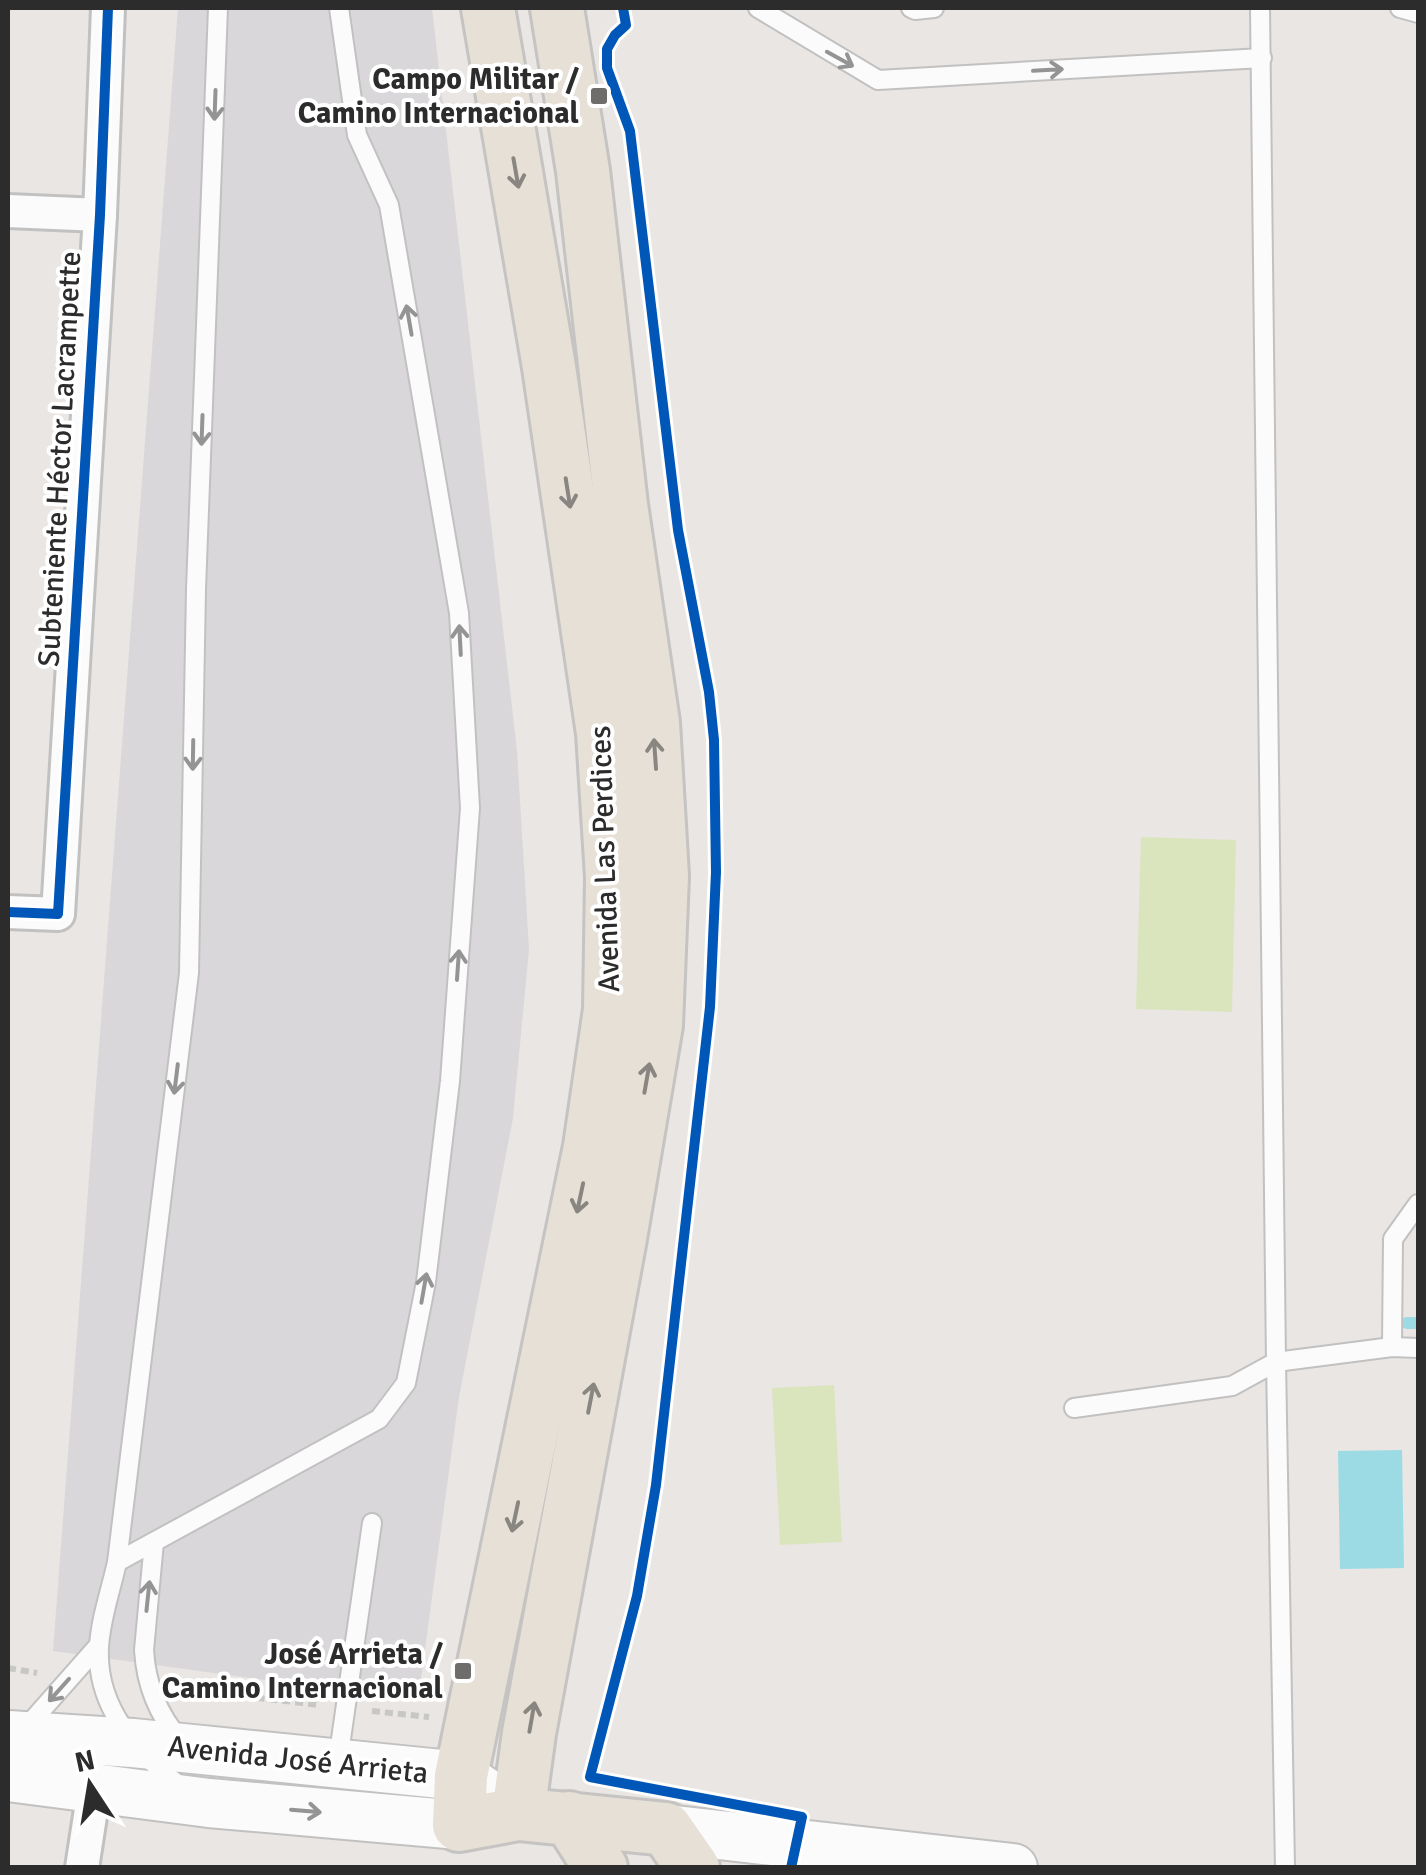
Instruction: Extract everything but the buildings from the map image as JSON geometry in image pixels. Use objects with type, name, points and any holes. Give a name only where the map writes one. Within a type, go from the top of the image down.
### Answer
[{"type":"main road","name":"Avenida Las Perdices","points":[[452,1792],[444,1713],[590,1146],[610,1010],[612,877],[603,733],[548,366],[488,8]]},
{"type":"main road","name":"Avenida Las Perdices","points":[[543,1816],[529,1733],[656,1025],[662,876],[653,723],[620,505],[582,170],[558,8]]},
{"type":"main road","name":"Avenida José Arrieta","points":[[11,1749],[133,1744],[338,1764],[680,1848],[1013,1868]]},
{"type":"main road","name":"Avenida José Arrieta","points":[[11,1749],[94,1790],[208,1803],[452,1792]]},
{"type":"main road","points":[[543,1816],[601,1868]]},
{"type":"street","name":"Subteniente Héctor Lacrampette","points":[[8,912],[58,914],[100,216],[108,8]]},
{"type":"street","points":[[8,211],[100,216]]},
{"type":"street","points":[[82,1868],[94,1790]]},
{"type":"lane","points":[[208,1803],[155,1766],[133,1744],[109,1703],[102,1681],[99,1645],[117,1562],[189,973],[196,589],[218,8]]},
{"type":"lane","points":[[117,1562],[379,1419],[406,1384],[426,1282],[450,1081],[470,808],[459,613],[389,205],[357,135],[339,8]]},
{"type":"lane","points":[[758,8],[878,80],[1262,58]]},
{"type":"lane","points":[[911,8],[934,8]]},
{"type":"lane","points":[[1260,8],[1285,1868]]},
{"type":"lane","points":[[1400,8],[1418,12]]},
{"type":"lane","points":[[1392,1347],[1394,1238],[1418,1204]]},
{"type":"lane","points":[[1074,1408],[1232,1386],[1276,1362],[1392,1347],[1418,1348]]},
{"type":"lane","points":[[338,1764],[372,1523]]},
{"type":"lane","points":[[154,1542],[144,1650],[149,1685],[158,1708],[188,1749]]},
{"type":"lane","points":[[11,1749],[99,1645]]},
{"type":"path","points":[[607,48],[626,26],[623,8]]},
{"type":"path","points":[[8,1668],[71,1677]]},
{"type":"path","points":[[149,1685],[346,1708],[444,1713],[452,1792]]},
{"type":"shaded area","points":[[178,8],[432,8],[517,751],[529,949],[513,1118],[459,1397],[418,1701],[53,1651]]},
{"type":"green space","points":[[1141,837],[1236,840],[1232,1012],[1136,1009]]},
{"type":"green space","points":[[834,1385],[842,1542],[780,1545],[772,1388]]},
{"type":"water","points":[[1402,1450],[1404,1568],[1340,1569],[1338,1451]]},
{"type":"waterway","points":[[1407,1323],[1418,1323]]},
{"type":"cycle path","points":[[8,912],[58,914],[100,215],[108,8]]},
{"type":"cycle path","points":[[623,8],[626,25],[607,49],[607,68],[630,131],[678,530],[709,692],[714,740],[716,872],[710,1007],[656,1485],[637,1596],[590,1777],[802,1817],[791,1868]]},
{"type":"place","name":"Campo Militar / Camino Internacional","points":[[599,96]]},
{"type":"place","name":"José Arrieta / Camino Internacional","points":[[463,1671]]}]
